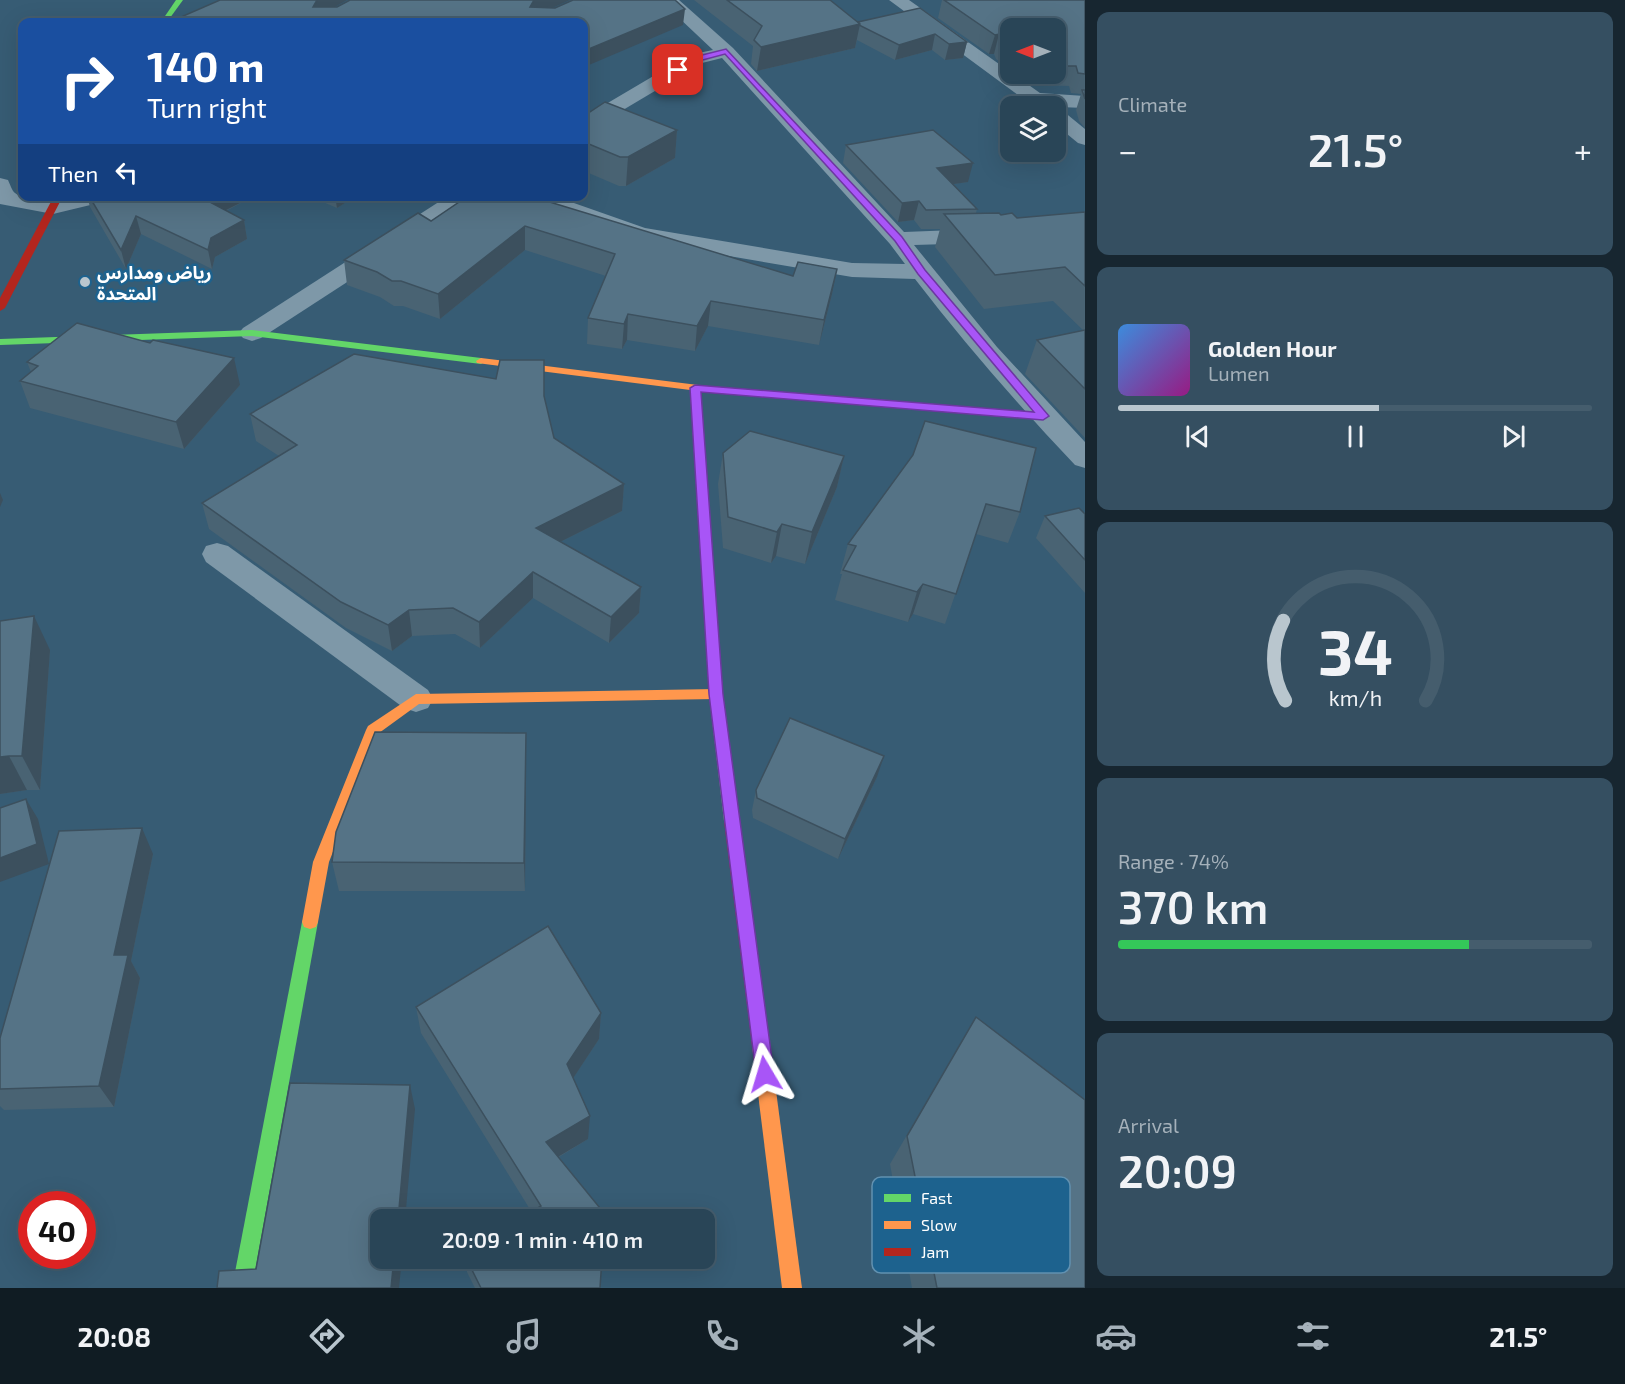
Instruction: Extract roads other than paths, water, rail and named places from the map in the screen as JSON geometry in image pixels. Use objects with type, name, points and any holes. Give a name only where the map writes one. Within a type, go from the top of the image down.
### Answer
[{"type":"street","points":[[167,18],[180,0]]},
{"type":"street","points":[[669,0],[726,52],[898,239],[921,272],[1043,416],[1085,459]]},
{"type":"street","points":[[898,0],[1030,96]]},
{"type":"street","points":[[588,123],[696,59],[726,52]]},
{"type":"street","points":[[1066,102],[1085,102]]},
{"type":"street","points":[[1066,123],[1085,139]]},
{"type":"street","points":[[0,185],[7,199],[18,200]]},
{"type":"street","points":[[0,308],[56,202],[40,201]]},
{"type":"street","points":[[252,333],[456,201]]},
{"type":"street","points":[[545,201],[640,234],[852,270],[921,272]]},
{"type":"street","points":[[898,239],[1003,236]]},
{"type":"street","points":[[0,342],[252,333],[695,388],[1043,416]]},
{"type":"street","points":[[695,388],[716,694],[792,1288]]},
{"type":"street","points":[[217,554],[416,699]]},
{"type":"street","points":[[242,1288],[321,862],[373,730],[416,699],[716,694]]},
{"type":"place","name":"رياض ومدارس المتحدة","points":[[85,282]]}]
